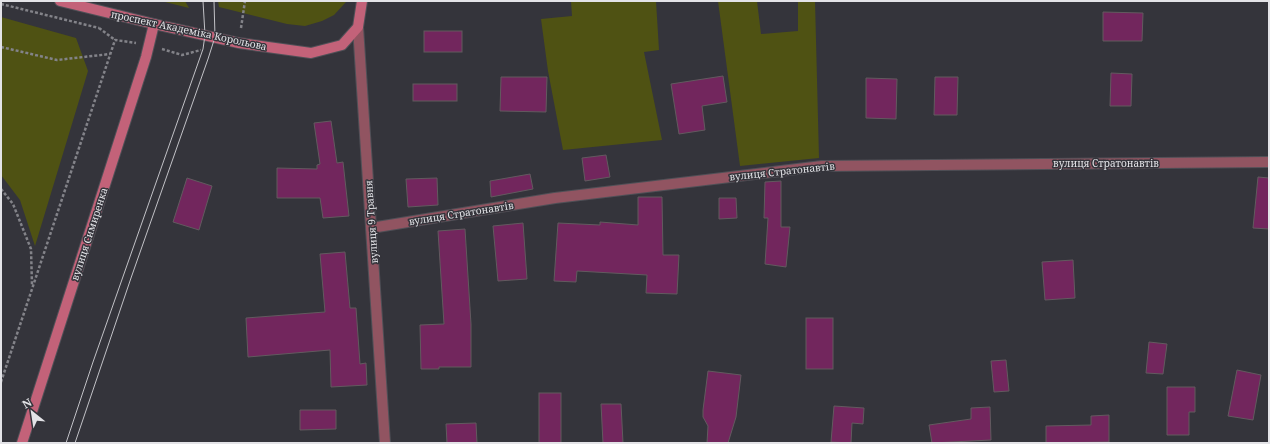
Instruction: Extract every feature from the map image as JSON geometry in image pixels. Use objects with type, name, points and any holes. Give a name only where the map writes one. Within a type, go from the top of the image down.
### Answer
[{"type":"main road","name":"проспект Академіка Корольова","points":[[60,1],[239,43],[311,53],[342,45],[358,27]]},
{"type":"main road","name":"вулиця 9 Травня","points":[[358,27],[362,1]]},
{"type":"main road","name":"вулиця Симиренка","points":[[22,443],[146,57],[154,24]]},
{"type":"street","name":"вулиця 9 Травня","points":[[358,27],[386,443]]},
{"type":"street","name":"вулиця Стратонавтів","points":[[371,228],[555,198],[822,166],[1269,162]]},
{"type":"path","points":[[1,4],[99,28]]},
{"type":"path","points":[[1,47],[57,60],[110,54]]},
{"type":"path","points":[[1,189],[13,204],[31,249],[32,288]]},
{"type":"shaded area","points":[[161,1],[185,1],[189,8]]},
{"type":"shaded area","points":[[218,1],[346,2],[334,15],[322,21],[305,26],[287,24],[219,7]]},
{"type":"shaded area","points":[[571,1],[656,1],[659,50],[644,52],[662,140],[563,150],[548,71],[541,19],[572,16]]},
{"type":"shaded area","points":[[718,1],[757,1],[761,34],[798,31],[798,1],[815,1],[819,158],[740,166]]},
{"type":"shaded area","points":[[1,17],[76,38],[88,71],[35,246],[20,200],[1,175]]},
{"type":"building","points":[[1103,12],[1143,13],[1142,41],[1103,41]]},
{"type":"building","points":[[424,31],[462,31],[462,52],[424,52]]},
{"type":"building","points":[[1111,73],[1132,74],[1131,106],[1110,106]]},
{"type":"building","points":[[723,76],[727,102],[702,106],[705,130],[679,134],[671,84]]},
{"type":"building","points":[[501,77],[547,77],[546,112],[500,111]]},
{"type":"building","points":[[935,77],[958,77],[957,115],[934,115]]},
{"type":"building","points":[[866,78],[897,79],[896,119],[866,118]]},
{"type":"building","points":[[413,84],[457,84],[457,101],[413,101]]},
{"type":"building","points":[[331,121],[337,163],[343,162],[349,216],[323,218],[320,198],[277,198],[277,168],[317,169],[317,165],[320,164],[314,123]]},
{"type":"building","points":[[606,155],[610,177],[585,181],[582,158]]},
{"type":"building","points":[[530,174],[533,189],[491,197],[490,181]]},
{"type":"building","points":[[1258,177],[1269,178],[1269,229],[1253,228]]},
{"type":"building","points":[[187,178],[212,186],[199,230],[173,222]]},
{"type":"building","points":[[437,178],[438,205],[408,207],[406,179]]},
{"type":"building","points":[[781,181],[781,227],[790,227],[786,267],[765,264],[768,218],[764,218],[765,182]]},
{"type":"building","points":[[638,197],[662,197],[663,255],[679,255],[677,294],[646,293],[647,275],[577,271],[576,282],[554,281],[558,223],[600,225],[600,222],[638,225]]},
{"type":"building","points":[[719,198],[736,198],[737,218],[719,219]]},
{"type":"building","points":[[523,223],[527,279],[498,281],[493,226]]},
{"type":"building","points":[[465,229],[471,324],[471,367],[439,367],[439,369],[421,369],[420,325],[444,324],[438,231]]},
{"type":"building","points":[[345,252],[350,308],[356,308],[360,364],[366,363],[367,385],[331,387],[330,350],[248,357],[246,318],[325,312],[320,254]]},
{"type":"building","points":[[1073,260],[1075,298],[1045,300],[1042,262]]},
{"type":"building","points":[[806,318],[833,318],[833,369],[806,369]]},
{"type":"building","points":[[1149,342],[1167,344],[1163,374],[1146,373]]},
{"type":"building","points":[[1006,360],[1009,391],[994,392],[991,361]]},
{"type":"building","points":[[1237,370],[1261,375],[1253,420],[1228,416]]},
{"type":"building","points":[[708,371],[741,375],[736,417],[728,443],[707,443],[708,426],[703,417],[703,410]]},
{"type":"building","points":[[1167,387],[1195,387],[1195,412],[1189,412],[1189,435],[1167,435]]},
{"type":"building","points":[[539,393],[561,393],[561,443],[539,443]]},
{"type":"building","points":[[601,404],[621,404],[623,443],[603,443]]},
{"type":"building","points":[[834,406],[864,408],[863,424],[852,423],[851,443],[831,442]]},
{"type":"building","points":[[990,407],[991,440],[932,443],[929,425],[971,419],[971,408]]},
{"type":"building","points":[[300,410],[336,410],[336,429],[300,430]]},
{"type":"building","points":[[1109,415],[1109,442],[1046,443],[1046,426],[1091,425],[1091,416]]},
{"type":"building","points":[[476,423],[477,443],[447,443],[446,424]]},
{"type":"tram line","points":[[66,443],[203,49],[205,35],[203,1]]},
{"type":"tram line","points":[[75,443],[215,37],[214,1]]}]
